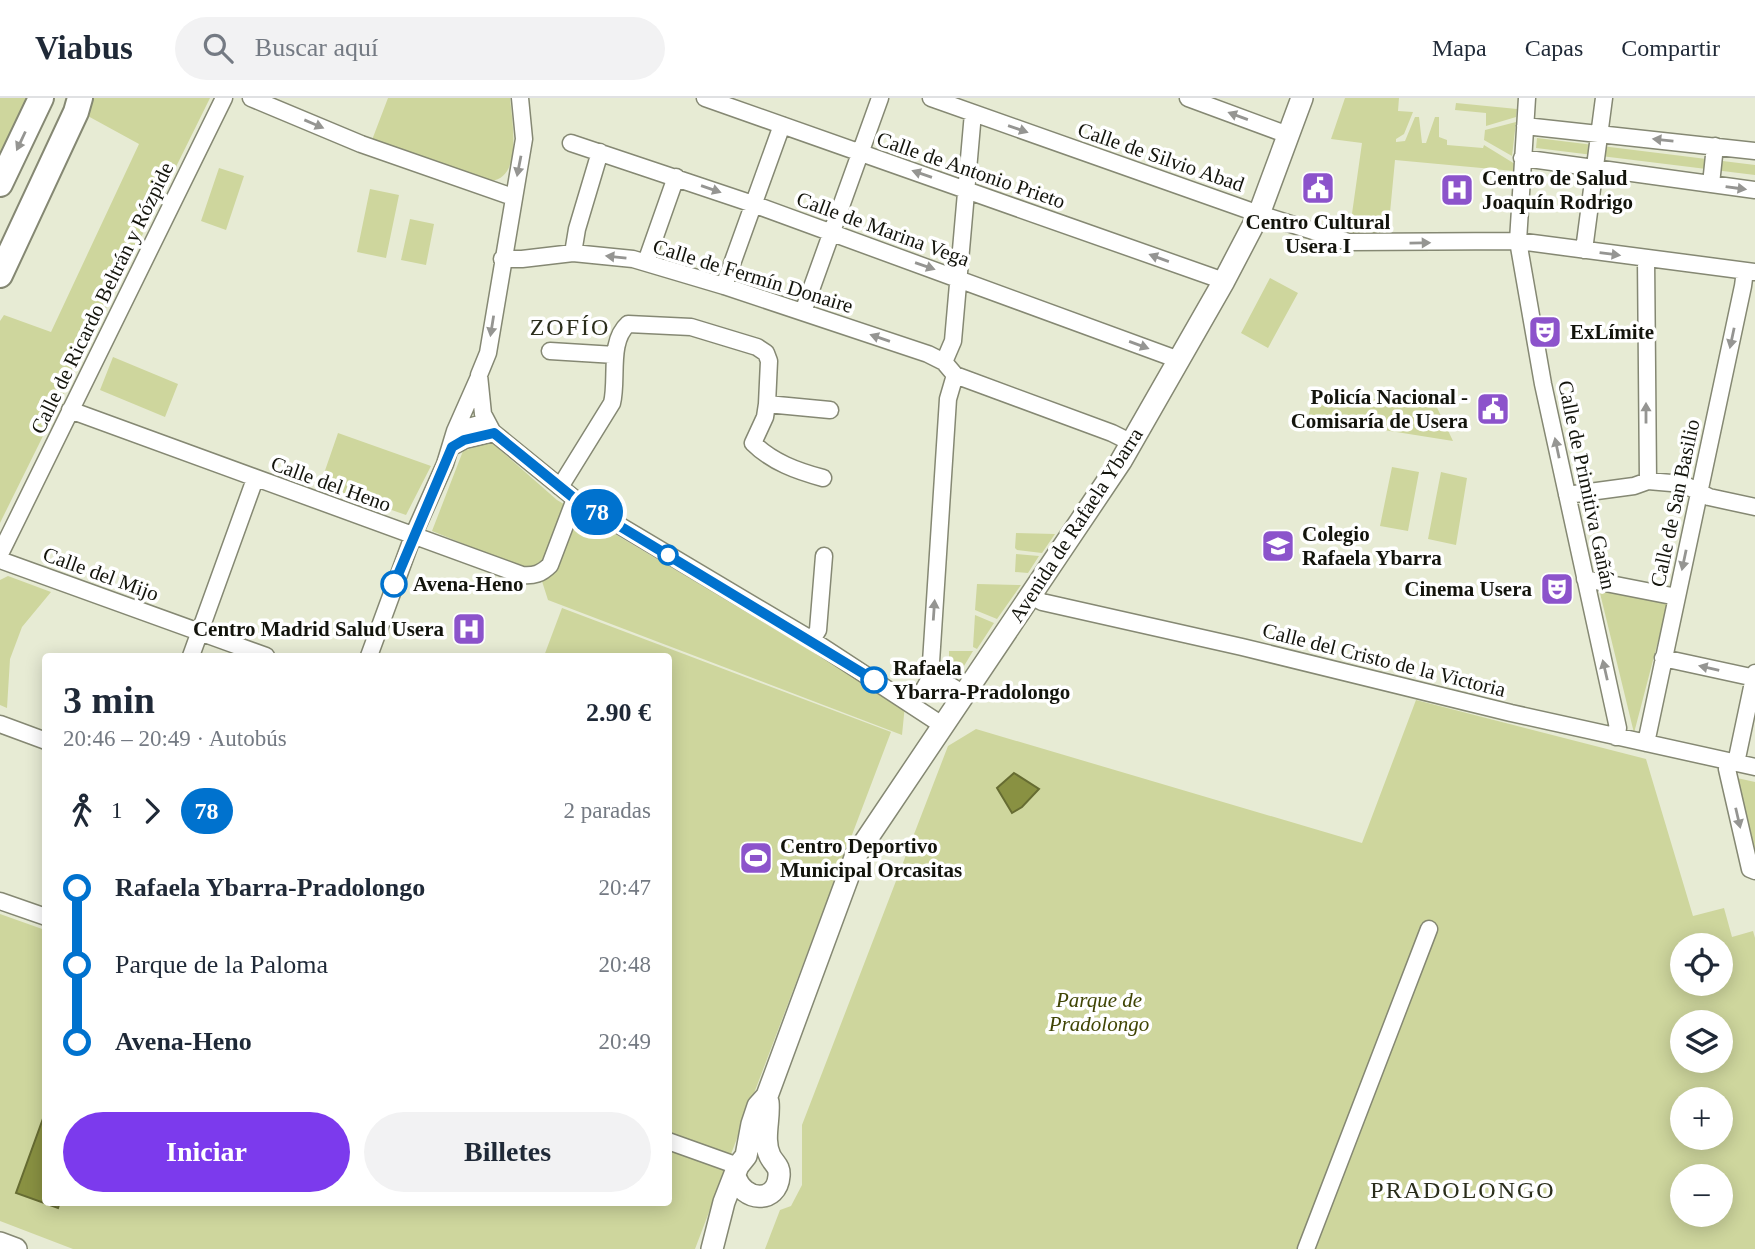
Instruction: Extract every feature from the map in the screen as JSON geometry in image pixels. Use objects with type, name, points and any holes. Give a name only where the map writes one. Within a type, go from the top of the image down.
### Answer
[{"type":"highway","points":[[0,184],[41,98]]},
{"type":"highway","points":[[0,236],[66,98]]},
{"type":"highway","points":[[0,275],[76,112],[79,98]]},
{"type":"main road","name":"Avenida de Rafaela Ybarra","points":[[714,1244],[729,1221],[752,1196],[767,1194],[775,1188],[779,1179],[779,1169],[771,1156],[765,1125],[767,1096],[856,855],[1132,443],[1259,214],[1302,98]]},
{"type":"main road","name":"Avenida de Rafaela Ybarra","points":[[714,1244],[724,1202],[740,1166],[758,1105],[767,1096]]},
{"type":"main road","points":[[752,1196],[738,1185],[740,1166],[754,1153],[771,1156]]},
{"type":"main road","points":[[0,1243],[16,1249]]},
{"type":"street","name":"Calle de Ricardo Beltrán y Rózpide","points":[[0,557],[224,98]]},
{"type":"street","points":[[251,98],[361,144],[513,197]]},
{"type":"street","points":[[370,653],[413,536],[488,352],[524,139],[520,98]]},
{"type":"street","name":"Calle de Antonio Prieto","points":[[705,98],[1224,281]]},
{"type":"street","points":[[803,312],[880,98]]},
{"type":"street","name":"Calle de Silvio Abad","points":[[931,98],[1259,214],[1348,242],[1518,242],[1750,271]]},
{"type":"street","points":[[1188,98],[1288,135]]},
{"type":"street","name":"Calle de Primitiva Gañán","points":[[1527,98],[1518,242],[1532,328],[1618,728],[1616,737]]},
{"type":"street","points":[[1584,250],[1604,98]]},
{"type":"street","points":[[973,113],[953,341],[944,362],[955,375],[1112,433],[1132,443]]},
{"type":"street","points":[[724,286],[782,125]]},
{"type":"street","points":[[1525,126],[1755,151]]},
{"type":"street","name":"Calle de Marina Vega","points":[[570,143],[676,177],[958,277],[1179,360]]},
{"type":"street","points":[[1710,184],[1715,146]]},
{"type":"street","points":[[573,253],[577,229],[600,152]]},
{"type":"street","points":[[1522,158],[1755,190]]},
{"type":"street","points":[[646,262],[676,177]]},
{"type":"street","name":"Calle de Fermín Donaire","points":[[502,259],[573,253],[646,262],[803,312],[928,354],[944,362]]},
{"type":"street","points":[[1646,258],[1647,481]]},
{"type":"street","name":"Calle de San Basilio","points":[[1646,743],[1743,286],[1750,271]]},
{"type":"street","points":[[560,487],[612,403],[616,390],[615,355],[621,330],[628,324],[691,327],[757,347],[766,353],[769,361],[767,404],[765,417],[753,443],[765,455],[801,472],[823,478]]},
{"type":"street","points":[[550,351],[615,355]]},
{"type":"street","points":[[479,375],[483,414],[494,433],[575,499],[812,640],[942,725]]},
{"type":"street","points":[[909,703],[924,689],[930,678],[947,399],[955,375]]},
{"type":"street","points":[[767,404],[830,410]]},
{"type":"street","name":"Calle del Heno","points":[[70,411],[522,575],[542,573],[550,565],[575,499]]},
{"type":"street","points":[[454,439],[464,440],[494,433]]},
{"type":"street","points":[[192,653],[255,478]]},
{"type":"street","points":[[1567,495],[1634,486],[1647,481],[1683,484],[1698,493],[1755,507]]},
{"type":"street","points":[[812,640],[818,629],[824,556]]},
{"type":"street","name":"Calle del Mijo","points":[[0,557],[258,653]]},
{"type":"street","points":[[1585,579],[1677,597]]},
{"type":"street","name":"Calle del Cristo de la Victoria","points":[[1031,596],[1042,602],[1616,737],[1755,767]]},
{"type":"street","points":[[1663,658],[1755,677],[1732,762],[1727,769],[1750,869],[1755,872]]},
{"type":"street","points":[[889,689],[906,692],[930,678]]},
{"type":"street","points":[[930,678],[964,694]]},
{"type":"street","points":[[0,724],[42,740]]},
{"type":"street","points":[[0,901],[42,916]]},
{"type":"street","points":[[1311,1248],[1429,929]]},
{"type":"street","points":[[672,1142],[740,1166]]},
{"type":"green space","points":[[0,98],[31,98],[0,168]]},
{"type":"green space","points":[[90,98],[210,98],[0,523],[0,321],[4,315],[51,332],[139,144],[86,115]]},
{"type":"green space","points":[[388,98],[510,98],[513,147],[508,170],[491,181],[372,140]]},
{"type":"green space","points":[[1345,98],[1399,98],[1398,111],[1413,112],[1404,134],[1396,139],[1396,142],[1405,141],[1415,117],[1419,117],[1422,143],[1426,143],[1435,117],[1439,117],[1439,137],[1447,140],[1447,145],[1483,148],[1484,145],[1515,164],[1514,171],[1395,160],[1387,244],[1348,242],[1362,143],[1331,139]]},
{"type":"green space","points":[[1456,103],[1517,109],[1516,117],[1486,126],[1486,113],[1455,110]]},
{"type":"green space","points":[[1516,122],[1512,156],[1484,140],[1485,130]]},
{"type":"green space","points":[[1537,138],[1755,165],[1755,175],[1536,148]]},
{"type":"green space","points":[[219,168],[244,176],[226,230],[201,221]]},
{"type":"green space","points":[[370,189],[399,195],[386,258],[357,252]]},
{"type":"green space","points":[[410,219],[434,224],[426,265],[401,260]]},
{"type":"green space","points":[[1270,278],[1298,293],[1268,348],[1241,333]]},
{"type":"green space","points":[[113,357],[178,384],[165,417],[100,390]]},
{"type":"green space","points":[[1431,395],[1453,441],[1308,418],[1311,404]]},
{"type":"green space","points":[[338,433],[431,466],[406,515],[320,485]]},
{"type":"green space","points":[[491,442],[557,500],[905,705],[902,735],[548,600],[540,575],[432,531],[463,451]]},
{"type":"green space","points":[[1392,467],[1419,472],[1408,531],[1380,526]]},
{"type":"green space","points":[[1441,472],[1467,478],[1456,545],[1428,539]]},
{"type":"green space","points":[[1016,533],[1055,534],[1042,553],[1017,550]]},
{"type":"green space","points":[[1016,554],[1039,556],[1028,573],[1015,572]]},
{"type":"green space","points":[[8,576],[51,592],[22,627],[10,659],[7,708],[0,705],[0,580]]},
{"type":"green space","points":[[977,584],[1021,585],[997,619],[975,610]]},
{"type":"green space","points":[[1599,589],[1668,603],[1634,733]]},
{"type":"green space","name":"Centro Deportivo Municipal Orcasitas","points":[[562,608],[891,732],[695,1249],[73,1249],[0,1221],[0,914],[42,929],[42,1206],[672,1206],[672,653],[545,653]]},
{"type":"green space","points":[[975,615],[994,623],[977,649],[973,647]]},
{"type":"green space","points":[[949,651],[973,651],[961,671],[953,671],[949,667]]},
{"type":"green space","name":"Parque de Pradolongo","points":[[1416,700],[1646,759],[1693,916],[1724,908],[1731,933],[1670,933],[1670,996],[1733,996],[1733,937],[1753,931],[1755,938],[1755,1249],[765,1249],[780,1210],[791,1206],[802,1185],[802,1125],[948,746],[976,729],[1362,843]]},
{"type":"green space","points":[[1735,779],[1755,782],[1755,851]]},
{"type":"shaded area","points":[[1014,773],[1039,789],[1022,807],[1012,813],[997,788]]},
{"type":"shaded area","points":[[42,1121],[42,1202],[16,1193]]},
{"type":"bus line","name":"78","points":[[394,584],[452,447],[464,440],[494,433],[575,499],[812,640],[874,680]]},
{"type":"place","name":"Centro Cultural Usera I","points":[[1318,188]]},
{"type":"place","name":"Centro de Salud Joaquín Rodrigo","points":[[1457,190]]},
{"type":"place","name":"ExLímite","points":[[1545,332]]},
{"type":"place","name":"Policía Nacional - Comisaría de Usera","points":[[1493,409]]},
{"type":"place","name":"Colegio Rafaela Ybarra","points":[[1278,546]]},
{"type":"place","name":"Avena-Heno","points":[[394,584]]},
{"type":"place","name":"Cinema Usera","points":[[1557,589]]},
{"type":"place","name":"Centro Madrid Salud Usera","points":[[469,629]]},
{"type":"place","name":"Rafaela Ybarra-Pradolongo","points":[[874,680]]},
{"type":"place","name":"Centro Deportivo Municipal Orcasitas","points":[[756,858]]},
{"type":"district","name":"ZOFÍO","points":[[570,327]]},
{"type":"district","name":"PRADOLONGO","points":[[1463,1190]]}]
